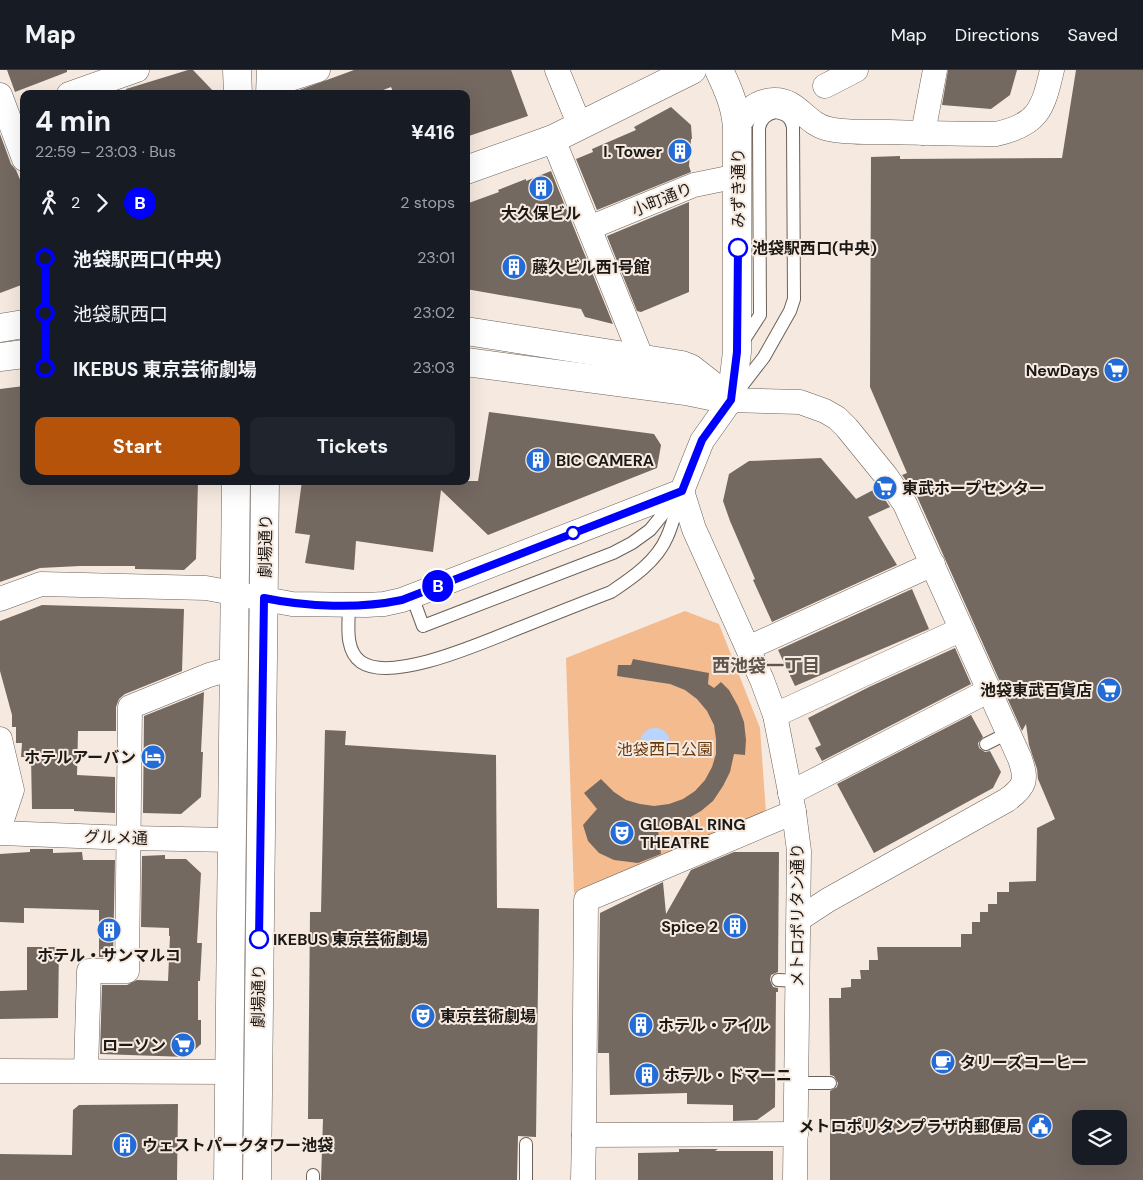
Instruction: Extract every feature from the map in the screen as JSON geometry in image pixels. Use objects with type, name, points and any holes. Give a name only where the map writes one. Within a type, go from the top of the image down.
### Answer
[{"type":"street","points":[[80,90],[137,70]]},
{"type":"street","points":[[238,70],[238,90]]},
{"type":"street","points":[[270,83],[318,70]]},
{"type":"street","points":[[557,70],[580,126]]},
{"type":"street","points":[[470,169],[554,139],[692,70]]},
{"type":"street","name":"みずき通り","points":[[718,70],[729,90],[738,129],[737,352],[731,400]]},
{"type":"street","points":[[824,86],[856,70]]},
{"type":"street","points":[[923,133],[936,70]]},
{"type":"street","points":[[738,129],[742,118],[750,109],[761,102],[776,100],[793,105],[813,124],[829,130],[996,134],[1012,131],[1027,123],[1039,111],[1046,97],[1052,70]]},
{"type":"street","points":[[8,109],[20,146]]},
{"type":"street","points":[[554,139],[642,359]]},
{"type":"street","name":"小町通り","points":[[589,228],[694,185],[738,176]]},
{"type":"street","points":[[0,328],[20,325]]},
{"type":"street","points":[[470,332],[682,365],[690,368],[731,400]]},
{"type":"street","points":[[0,357],[20,354]]},
{"type":"street","points":[[470,363],[686,391],[731,400],[800,402],[813,406],[836,418],[847,428],[896,489],[905,504],[933,564],[960,630],[1008,733],[1024,771],[1024,784],[1008,800],[828,900],[798,920]]},
{"type":"street","points":[[0,599],[41,584],[206,588],[292,604],[384,604],[412,596],[682,491],[702,440],[731,400]]},
{"type":"street","name":"劇場通り","points":[[228,1180],[236,485]]},
{"type":"street","name":"劇場通り","points":[[256,1180],[265,485]]},
{"type":"street","name":"メトロポリタン通り","points":[[682,491],[694,530],[748,648],[776,715],[792,802],[799,852],[798,920],[788,981],[796,1083],[795,1180]]},
{"type":"street","points":[[748,648],[933,564]]},
{"type":"street","points":[[776,715],[960,630]]},
{"type":"street","points":[[86,1070],[89,971],[127,971],[130,707],[209,675],[234,668]]},
{"type":"street","points":[[583,1180],[586,900],[792,802],[988,691]]},
{"type":"street","points":[[0,739],[12,790],[0,826]]},
{"type":"street","name":"グルメ通","points":[[0,833],[232,840]]},
{"type":"street","points":[[0,1071],[230,1072]]},
{"type":"street","points":[[584,1135],[796,1134]]},
{"type":"lane","points":[[731,400],[764,357],[790,311],[794,298],[793,127],[791,120],[782,113],[769,114],[761,121],[759,128],[760,315],[737,352]]},
{"type":"lane","points":[[412,596],[423,626],[468,609],[632,543],[650,530],[682,491]]},
{"type":"lane","points":[[349,605],[349,641],[353,652],[360,662],[370,666],[387,668],[444,657],[611,592],[624,583],[644,568],[667,538],[682,491]]},
{"type":"lane","points":[[986,744],[1008,733]]},
{"type":"lane","points":[[796,1083],[830,1083]]},
{"type":"lane","points":[[526,1144],[526,1180]]},
{"type":"green space","name":"池袋西口公園","points":[[685,611],[719,624],[760,728],[766,813],[574,893],[566,658]]},
{"type":"water","points":[[655,728],[666,732],[670,743],[666,754],[655,758],[644,754],[640,743],[644,732]]},
{"type":"building","points":[[7,70],[67,70],[67,72],[15,92]]},
{"type":"building","points":[[193,70],[212,90],[126,90]]},
{"type":"building","points":[[354,70],[511,70],[528,116],[470,136],[470,90],[392,90],[391,87],[383,90],[299,90]]},
{"type":"building","points":[[948,70],[1017,70],[1010,95],[991,109],[942,105]]},
{"type":"building","points":[[1076,70],[1143,70],[1143,1180],[830,1180],[830,1091],[837,1087],[838,1083],[834,1076],[830,1075],[829,998],[841,998],[841,988],[851,987],[851,979],[861,979],[860,970],[869,970],[869,960],[878,960],[877,947],[961,947],[961,934],[972,934],[972,922],[980,922],[980,912],[988,912],[988,904],[997,904],[997,892],[1009,892],[1009,882],[1036,881],[1037,828],[1055,819],[1038,779],[1037,769],[1029,745],[1026,724],[1022,731],[916,494],[902,475],[907,473],[870,387],[871,157],[900,156],[900,159],[1062,158]]},
{"type":"building","points":[[671,107],[691,125],[692,139],[689,166],[691,172],[597,210],[576,159],[593,152],[592,149],[636,130],[634,127]]},
{"type":"building","points":[[0,134],[11,164],[20,180],[20,286],[0,293]]},
{"type":"building","points":[[551,171],[613,324],[585,317],[581,309],[470,290],[470,203],[499,192],[498,190],[526,179],[526,181]]},
{"type":"building","points":[[689,202],[689,292],[641,312],[637,311],[607,236]]},
{"type":"building","points":[[20,386],[20,485],[198,485],[196,559],[184,570],[135,569],[135,566],[40,568],[0,582],[0,389]]},
{"type":"building","points":[[489,412],[654,434],[661,445],[657,468],[488,535],[441,490],[433,552],[356,541],[354,570],[305,563],[310,535],[295,533],[301,485],[470,485],[470,481],[478,481]]},
{"type":"building","points":[[821,458],[856,499],[877,488],[890,507],[868,517],[897,565],[772,622],[753,580],[755,579],[723,501],[729,474],[749,461]]},
{"type":"building","points":[[912,589],[929,629],[795,686],[778,650]]},
{"type":"building","points":[[42,605],[184,609],[182,671],[125,694],[119,699],[116,707],[116,731],[78,731],[77,775],[115,777],[115,813],[74,811],[74,809],[32,809],[31,757],[21,757],[22,743],[16,743],[16,727],[12,727],[12,715],[0,671],[0,621]]},
{"type":"building","points":[[955,648],[971,684],[822,761],[815,748],[821,745],[808,718],[869,687]]},
{"type":"building","points":[[633,659],[709,673],[708,684],[714,688],[721,682],[729,690],[738,706],[744,722],[746,740],[745,755],[734,754],[730,772],[713,801],[687,819],[658,829],[661,854],[638,863],[614,860],[599,853],[588,841],[583,825],[597,809],[584,793],[601,779],[614,792],[626,800],[640,804],[654,806],[669,804],[683,799],[695,791],[705,780],[716,754],[716,739],[714,725],[707,711],[697,699],[685,690],[670,684],[617,676],[618,665],[631,665]]},
{"type":"building","points":[[204,692],[201,797],[181,814],[143,813],[144,716]]},
{"type":"building","points":[[971,715],[983,737],[978,743],[979,748],[985,752],[990,751],[1001,772],[993,788],[874,853],[837,784]]},
{"type":"building","name":"東京芸術劇場","points":[[325,730],[346,731],[345,745],[496,755],[497,908],[539,909],[536,1137],[518,1136],[517,1180],[321,1180],[323,1119],[308,1119],[310,912],[321,912]]},
{"type":"building","points":[[30,849],[53,849],[53,853],[82,852],[83,860],[115,860],[113,957],[99,957],[99,910],[24,908],[24,923],[0,922],[0,854],[30,852]]},
{"type":"building","points":[[734,852],[779,852],[778,972],[771,975],[770,980],[773,987],[778,988],[778,992],[776,992],[775,1107],[757,1120],[733,1121],[733,1105],[687,1104],[687,1093],[610,1095],[609,1053],[598,1053],[600,913],[663,882],[666,914],[691,870]]},
{"type":"building","points":[[165,855],[165,859],[186,859],[201,873],[197,943],[202,943],[200,981],[198,981],[198,1020],[201,1020],[201,1044],[187,1057],[100,1054],[102,985],[127,985],[137,980],[168,981],[169,928],[141,927],[142,856]]},
{"type":"building","points":[[27,947],[59,947],[58,1018],[0,1019],[0,991],[27,990]]},
{"type":"building","name":"ウェストパークタワー池袋","points":[[178,1104],[177,1180],[0,1180],[0,1154],[72,1155],[73,1110],[79,1105]]},
{"type":"building","points":[[679,1149],[773,1151],[773,1180],[638,1180],[638,1153],[679,1152]]},
{"type":"bus line","name":"B","points":[[259,939],[264,598],[292,604],[366,605],[402,600],[682,491],[702,440],[731,400],[737,352],[738,248]]},
{"type":"place","name":"I. Tower","points":[[680,151]]},
{"type":"place","name":"大久保ビル","points":[[541,188]]},
{"type":"place","name":"池袋駅西口(中央)","points":[[738,248]]},
{"type":"place","name":"藤久ビル西1号館","points":[[514,267]]},
{"type":"place","name":"NewDays","points":[[1116,370]]},
{"type":"place","name":"BIC CAMERA","points":[[538,460]]},
{"type":"place","name":"東武ホープセンター","points":[[885,488]]},
{"type":"place","name":"池袋東武百貨店","points":[[1109,690]]},
{"type":"place","name":"ホテルアーバン","points":[[153,757]]},
{"type":"place","name":"GLOBAL RING THEATRE","points":[[622,833]]},
{"type":"place","name":"Spice 2","points":[[735,926]]},
{"type":"place","name":"ホテル・サンマルコ","points":[[109,930]]},
{"type":"place","name":"IKEBUS 東京芸術劇場","points":[[259,939]]},
{"type":"place","name":"東京芸術劇場","points":[[423,1016]]},
{"type":"place","name":"ホテル・アイル","points":[[641,1025]]},
{"type":"place","name":"ローソン","points":[[183,1045]]},
{"type":"place","name":"タリーズコーヒー","points":[[943,1062]]},
{"type":"place","name":"ホテル・ドマーニ","points":[[647,1075]]},
{"type":"place","name":"メトロポリタンプラザ内郵便局","points":[[1040,1126]]},
{"type":"place","name":"ウェストパークタワー池袋","points":[[125,1145]]},
{"type":"district","name":"西池袋一丁目","points":[[766,666]]}]
